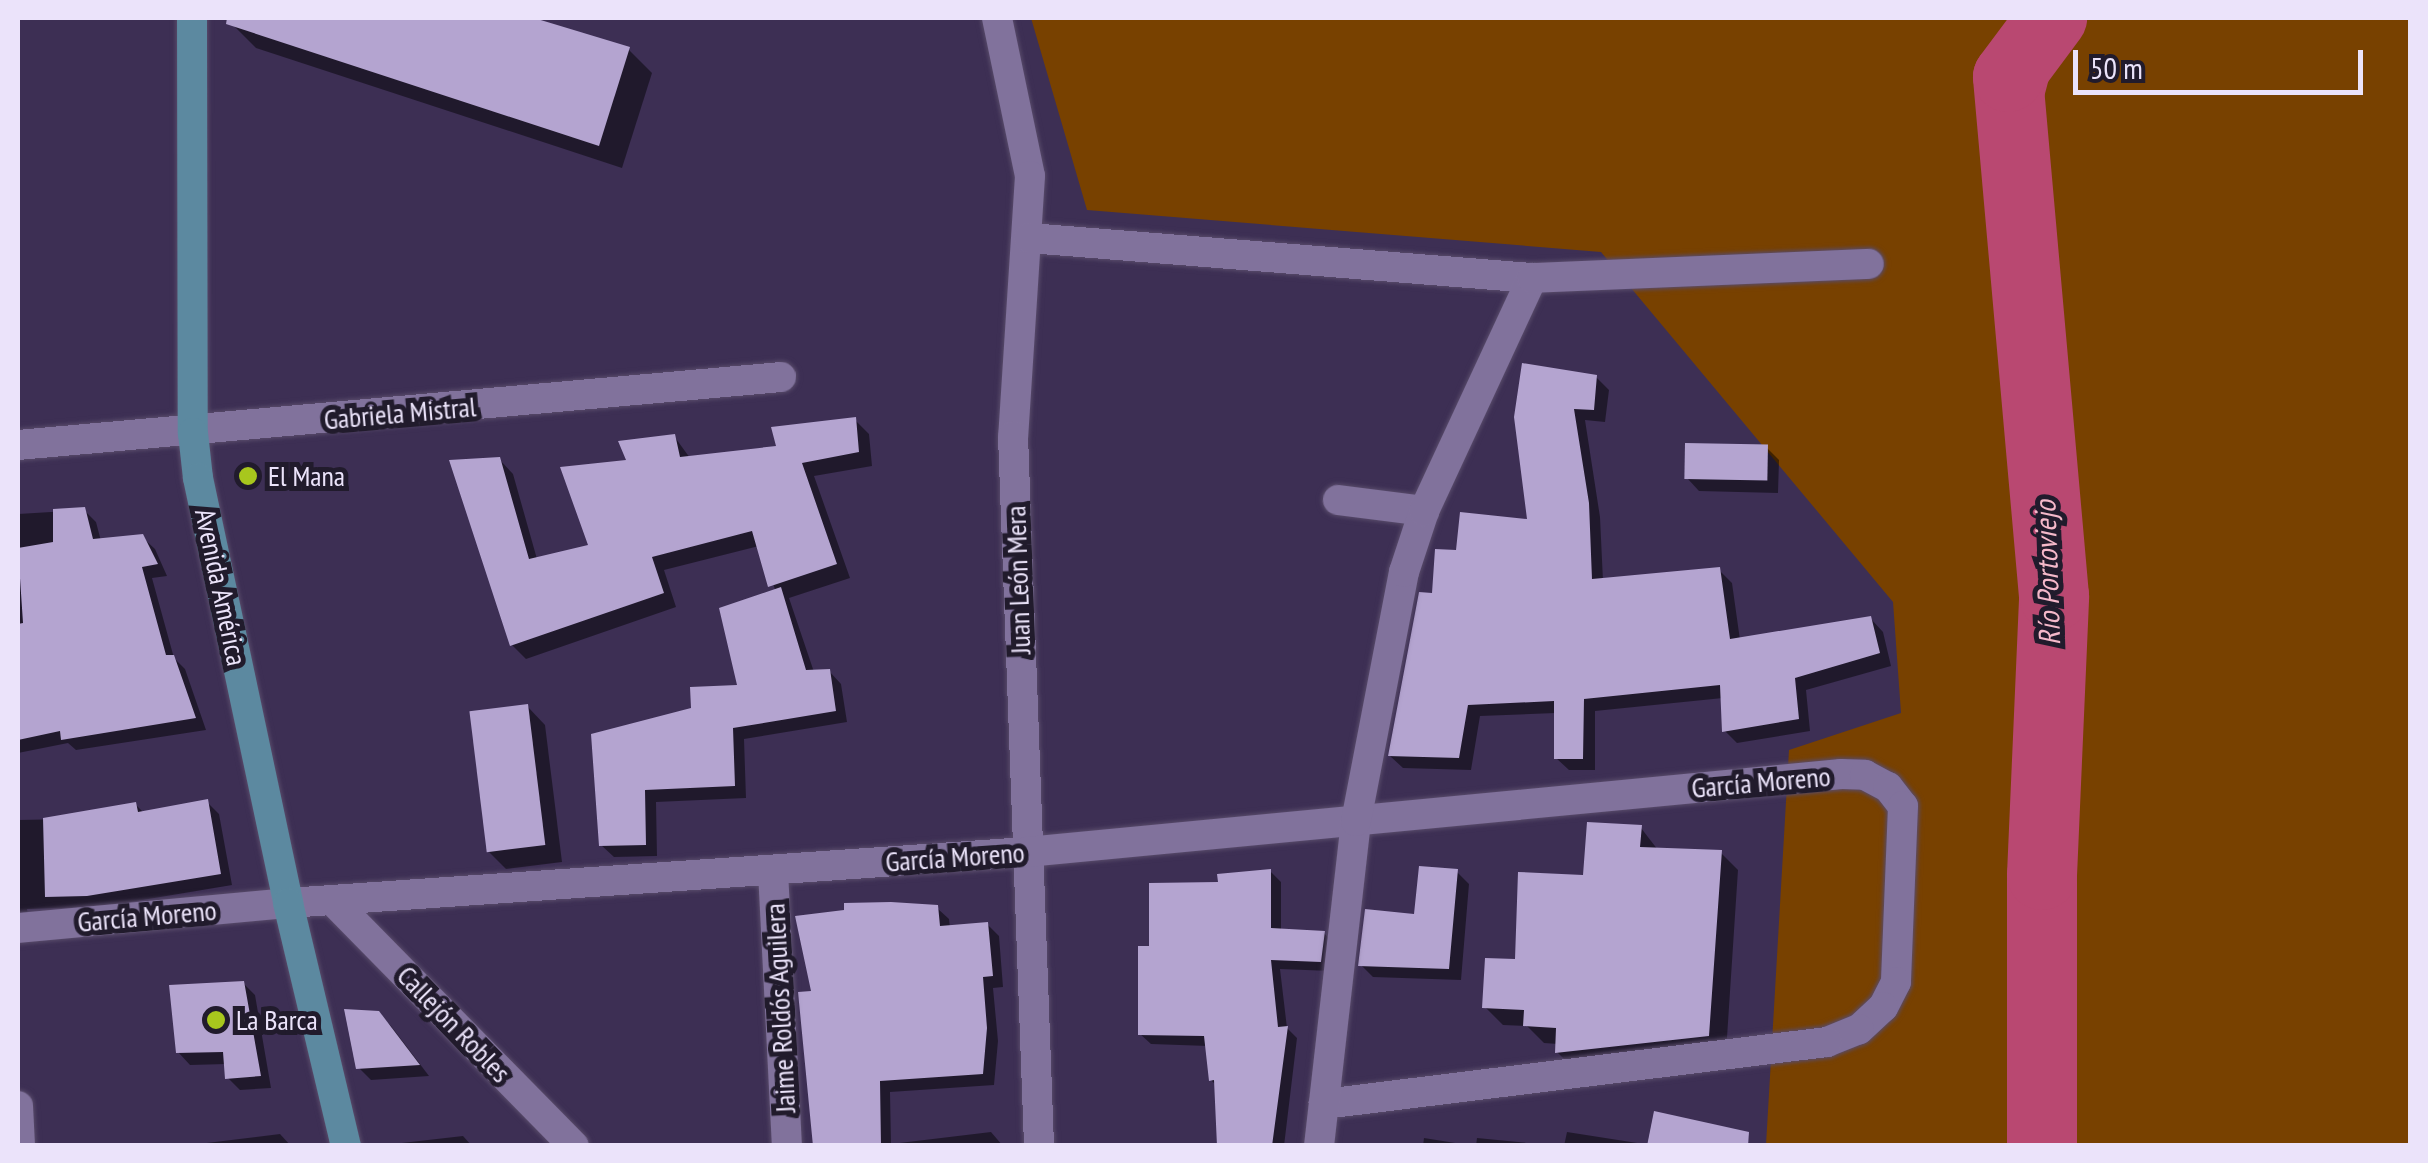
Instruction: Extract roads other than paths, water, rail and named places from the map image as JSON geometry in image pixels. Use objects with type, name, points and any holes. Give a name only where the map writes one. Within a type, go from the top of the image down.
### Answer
[{"type":"street","name":"Avenida América","points":[[192,18],[193,433],[205,515],[288,903],[346,1146]]},
{"type":"street","name":"Juan León Mera","points":[[997,18],[1030,176],[1014,436],[1039,1146]]},
{"type":"street","points":[[1029,238],[1532,278],[1869,264]]},
{"type":"street","points":[[1320,1146],[1356,822],[1404,572],[1424,511],[1532,278]]},
{"type":"street","name":"Gabriela Mistral","points":[[18,445],[193,433],[781,377]]},
{"type":"street","points":[[1338,500],[1424,511]]},
{"type":"street","name":"García Moreno","points":[[18,928],[288,903],[1027,852],[1841,774],[1865,774],[1888,786],[1902,806],[1896,982],[1883,1007],[1859,1029],[1827,1042],[1324,1104]]},
{"type":"street","name":"Jaime Roldós Aguilera","points":[[773,872],[787,1146]]},
{"type":"street","name":"Callejón Robles","points":[[334,902],[574,1146]]},
{"type":"street","points":[[18,1106],[20,1146]]},
{"type":"waterway","name":"Río Portoviejo","points":[[2042,1146],[2042,875],[2054,596],[2008,77],[2052,18]]},
{"type":"place","name":"El Mana","points":[[248,476]]},
{"type":"place","name":"La Barca","points":[[216,1020]]}]
